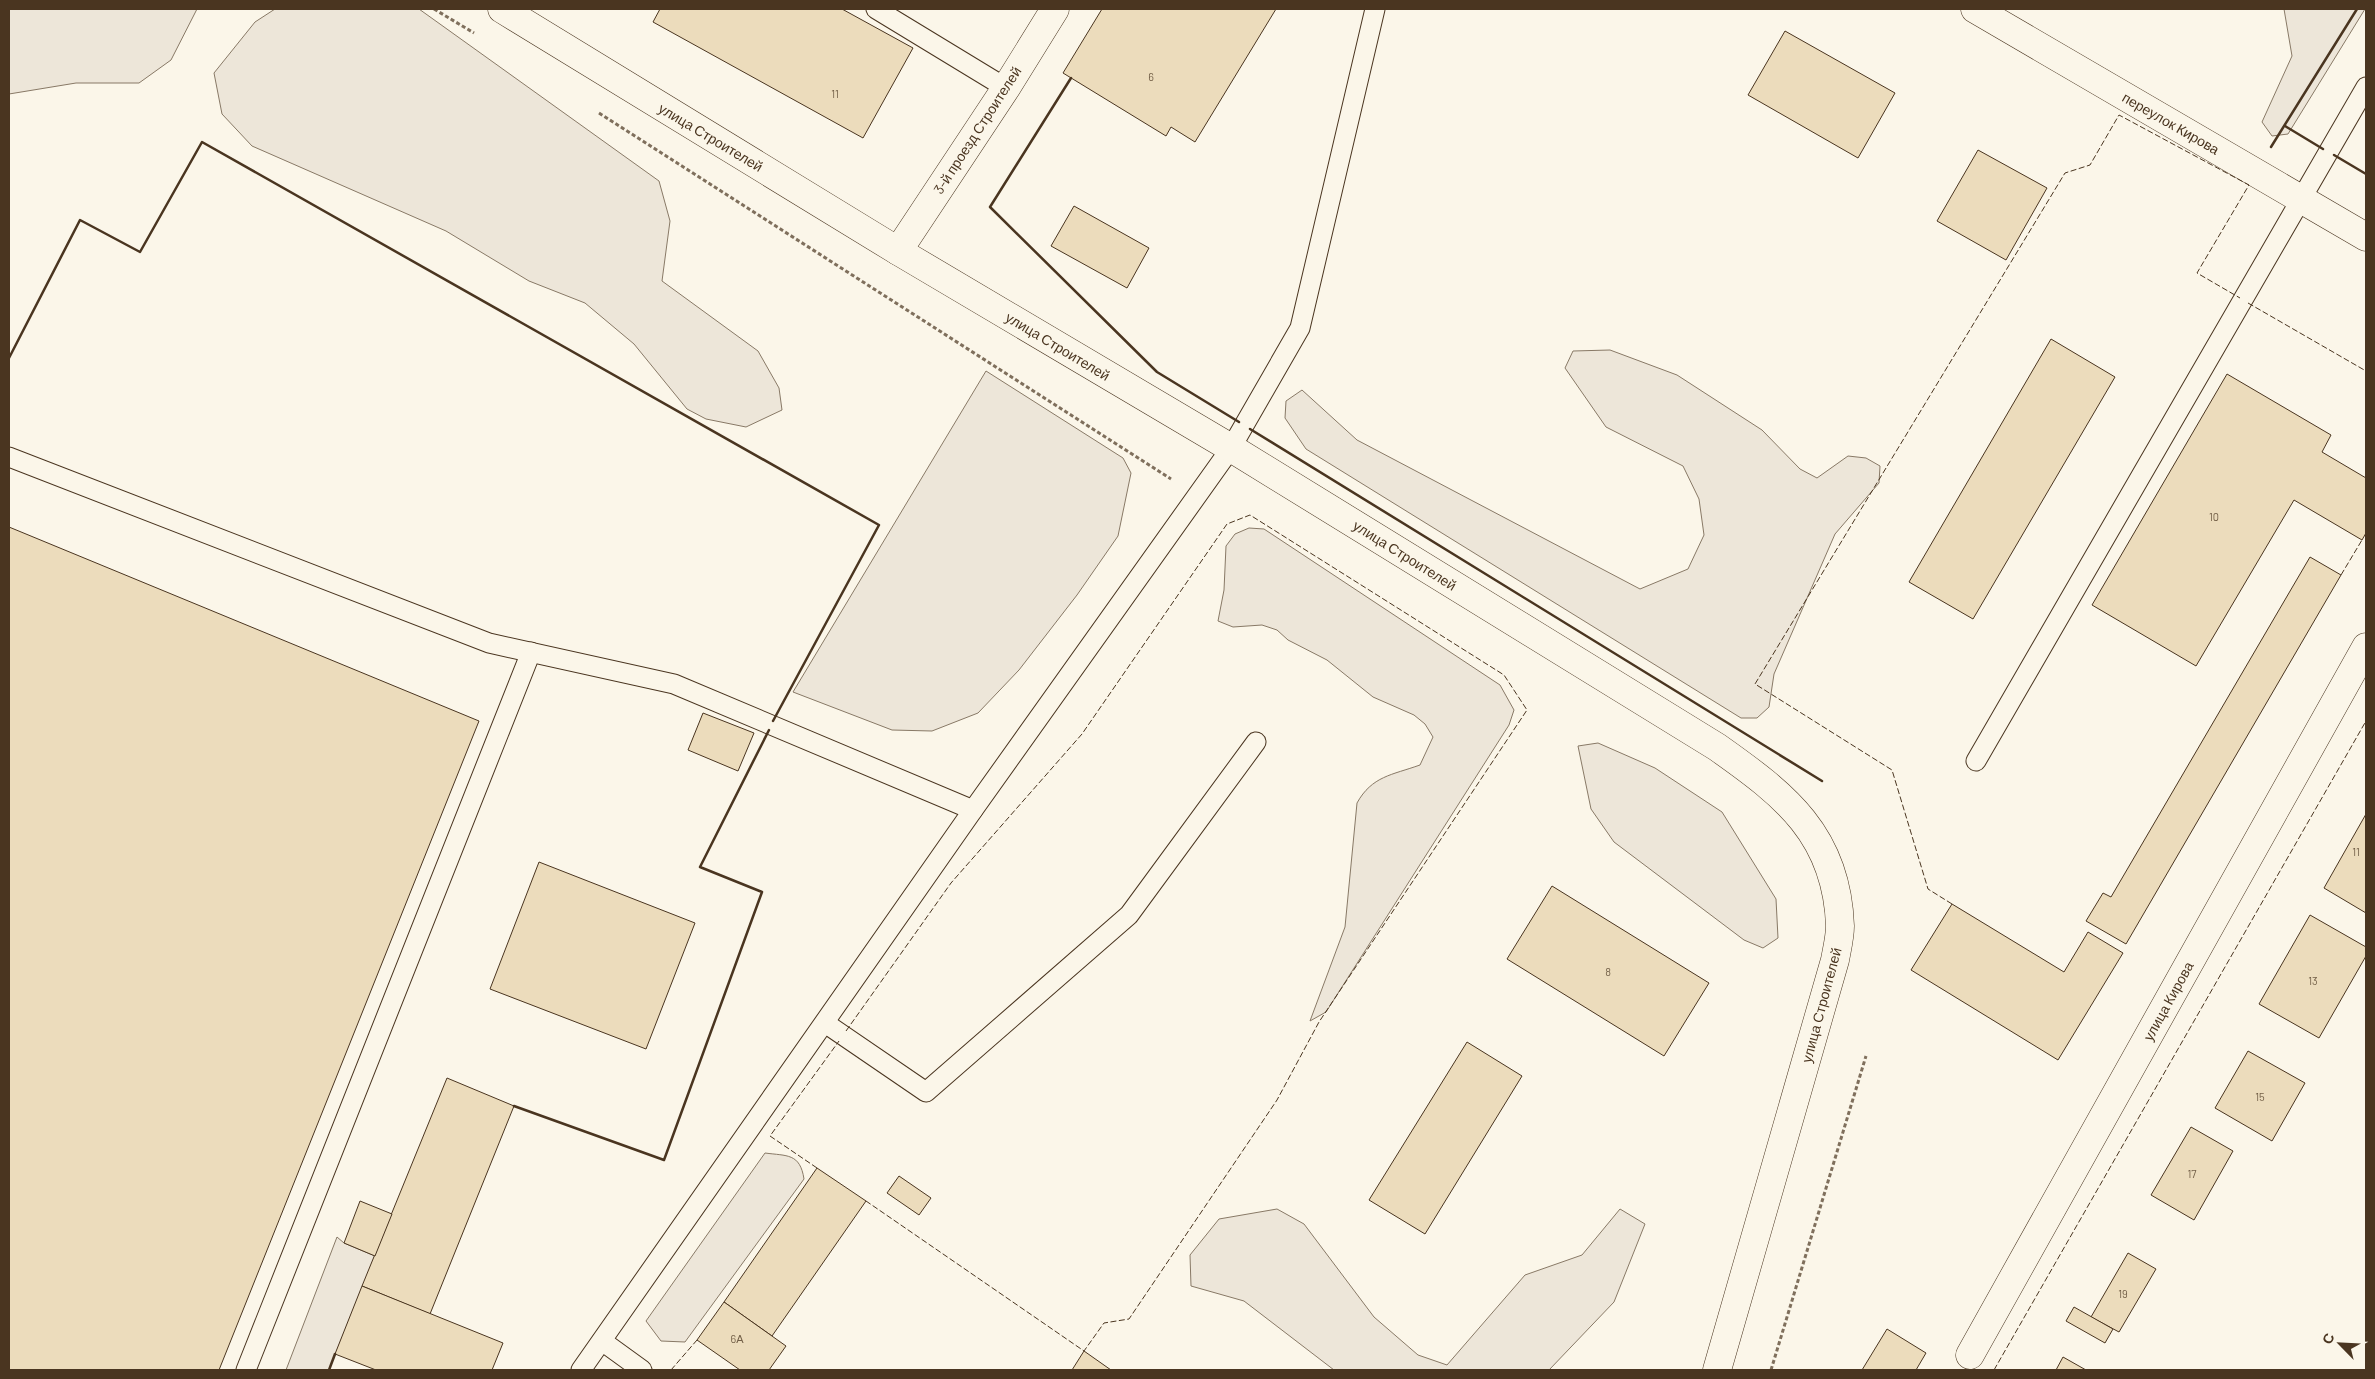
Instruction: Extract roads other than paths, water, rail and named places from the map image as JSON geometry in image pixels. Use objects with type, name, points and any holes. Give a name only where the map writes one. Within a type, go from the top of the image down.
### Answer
[{"type":"main road","name":"улица Строителей","points":[[502,9],[898,251],[1231,448],[1716,747],[1766,782],[1801,816],[1825,854],[1835,890],[1840,927],[1835,960],[1717,1370]]},
{"type":"main road","name":"3-й проезд Строителей","points":[[898,251],[1056,9]]},
{"type":"main road","name":"переулок Кирова","points":[[1975,9],[2366,237]]},
{"type":"main road","name":"улица Кирова","points":[[1970,1355],[2366,648]]},
{"type":"lane","points":[[876,9],[1006,88]]},
{"type":"lane","points":[[581,1370],[973,810],[1231,448],[1300,328],[1375,9]]},
{"type":"lane","points":[[1976,761],[2366,87]]},
{"type":"lane","points":[[9,457],[489,643],[674,684],[973,810]]},
{"type":"lane","points":[[246,1370],[531,652]]},
{"type":"lane","points":[[825,1023],[926,1092],[1129,915],[1256,742]]},
{"type":"lane","points":[[602,1341],[642,1370]]}]
